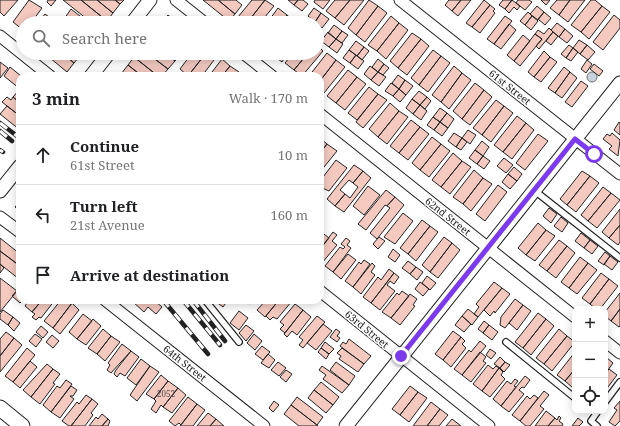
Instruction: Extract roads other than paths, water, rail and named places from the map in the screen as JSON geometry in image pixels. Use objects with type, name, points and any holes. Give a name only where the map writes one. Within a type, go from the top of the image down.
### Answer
[{"type":"main road","points":[[0,408],[22,426]]},
{"type":"street","points":[[137,16],[150,0]]},
{"type":"street","points":[[176,0],[196,16]]},
{"type":"street","name":"61st Street","points":[[400,0],[620,174]]},
{"type":"street","points":[[0,36],[16,49]]},
{"type":"street","points":[[30,60],[45,72]]},
{"type":"street","points":[[94,72],[104,60]]},
{"type":"street","points":[[252,60],[267,72]]},
{"type":"street","points":[[346,426],[620,83]]},
{"type":"street","name":"62nd Street","points":[[324,117],[572,315]]},
{"type":"street","points":[[0,191],[16,172]]},
{"type":"street","points":[[0,217],[16,229]]},
{"type":"street","name":"63rd Street","points":[[324,294],[489,426]]},
{"type":"street","name":"64th Street","points":[[110,304],[264,426]]},
{"type":"street","points":[[606,342],[620,353]]},
{"type":"lane","points":[[534,191],[620,258]]},
{"type":"lane","points":[[208,304],[239,342]]},
{"type":"lane","points":[[506,342],[572,396]]},
{"type":"lane","points":[[608,398],[620,382]]},
{"type":"lane","points":[[594,414],[591,421],[596,426]]},
{"type":"railway","points":[[0,123],[16,135]]},
{"type":"railway","points":[[0,131],[12,141]]},
{"type":"railway","points":[[166,304],[208,354]]},
{"type":"railway","points":[[186,304],[220,345]]},
{"type":"railway","points":[[196,304],[225,341]]}]
